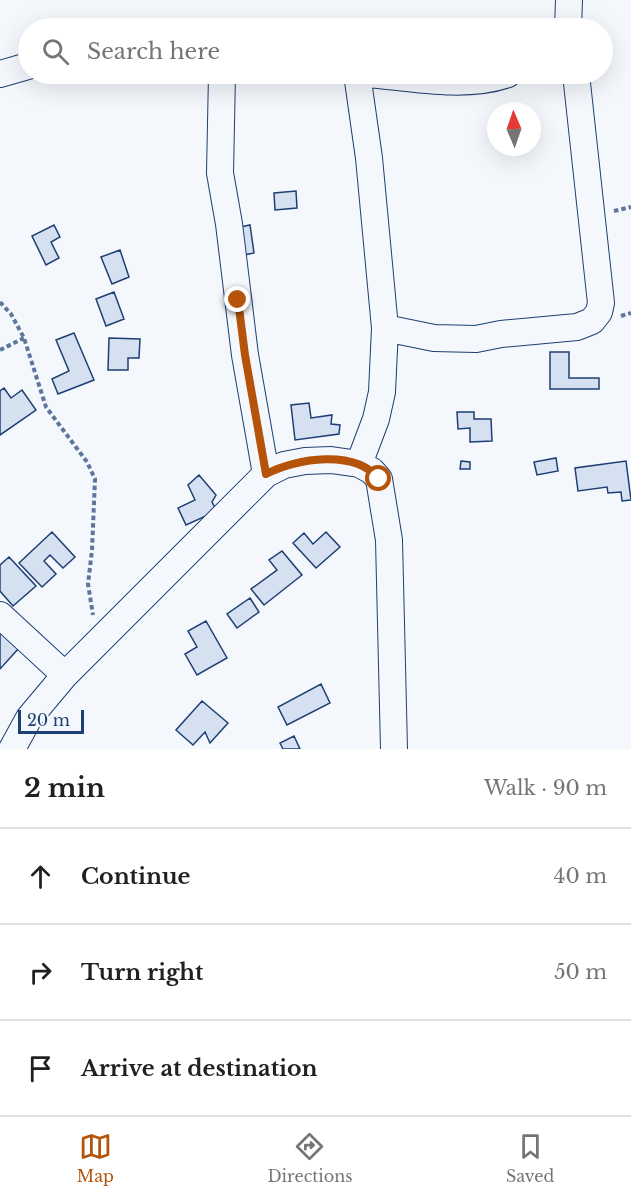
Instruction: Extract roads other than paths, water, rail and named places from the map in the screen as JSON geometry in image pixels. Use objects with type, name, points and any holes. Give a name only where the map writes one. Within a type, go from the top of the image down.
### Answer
[{"type":"street","points":[[568,18],[569,0]]},
{"type":"street","points":[[0,74],[18,69]]},
{"type":"street","points":[[222,84],[220,173],[229,224],[245,355],[266,474]]},
{"type":"street","points":[[358,84],[369,158],[385,328],[382,392],[376,419],[359,464]]},
{"type":"street","points":[[385,328],[434,338],[476,339],[501,334],[577,327],[592,321],[599,312],[601,303],[577,84]]},
{"type":"street","points":[[12,749],[29,718],[65,675],[266,474],[284,465],[331,460],[359,464],[372,471],[379,479],[389,540],[394,749]]},
{"type":"street","points":[[0,615],[65,675]]}]
